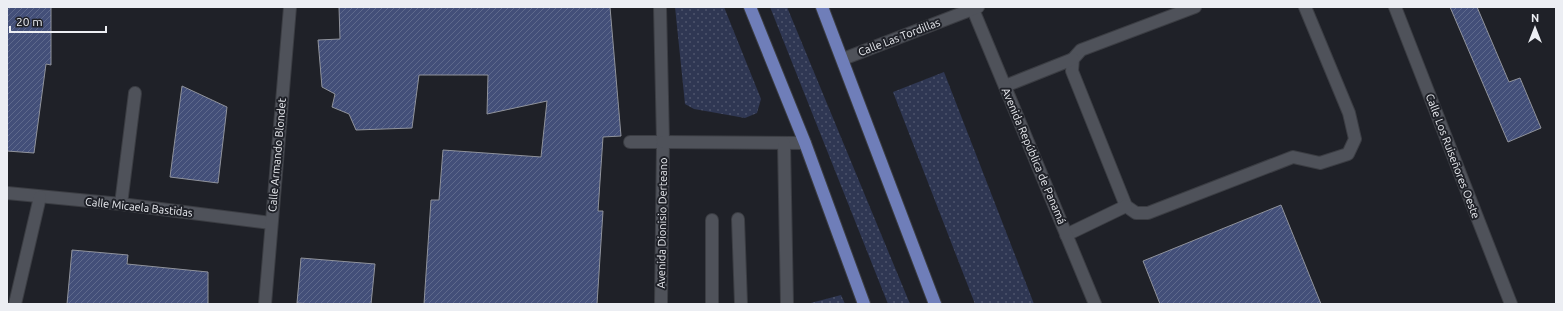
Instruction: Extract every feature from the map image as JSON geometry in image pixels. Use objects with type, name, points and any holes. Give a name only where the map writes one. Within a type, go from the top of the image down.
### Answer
[{"type":"main road","points":[[750,7],[805,143],[864,304]]},
{"type":"main road","points":[[822,7],[935,304]]},
{"type":"street","name":"Calle Armando Blondet","points":[[265,304],[290,7]]},
{"type":"street","name":"Avenida Dionisio Derteano","points":[[660,7],[663,142],[661,304]]},
{"type":"street","points":[[1195,7],[1080,50],[1073,60],[1072,71],[1126,206],[1136,213],[1148,213],[1292,157],[1320,164],[1348,154],[1355,139],[1349,113],[1305,7]]},
{"type":"street","name":"Calle Los Ruiseñores Oeste","points":[[1395,7],[1511,304]]},
{"type":"street","name":"Calle Las Tordillas","points":[[843,59],[974,8]]},
{"type":"street","name":"Avenida República de Panamá","points":[[974,8],[1095,304]]},
{"type":"street","points":[[1005,86],[1073,60]]},
{"type":"street","points":[[121,204],[135,93]]},
{"type":"street","points":[[630,142],[663,142]]},
{"type":"street","name":"Avenida Dionisio Derteano","points":[[663,142],[805,143]]},
{"type":"street","points":[[784,143],[787,304]]},
{"type":"street","name":"Calle Micaela Bastidas","points":[[7,193],[121,204],[271,223]]},
{"type":"street","points":[[16,304],[40,197]]},
{"type":"street","points":[[1066,235],[1126,206]]},
{"type":"street","points":[[738,219],[741,304]]},
{"type":"street","points":[[712,220],[712,304]]},
{"type":"shaded area","points":[[675,7],[724,7],[761,99],[757,113],[745,118],[694,109],[685,104]]},
{"type":"shaded area","points":[[770,7],[787,7],[910,304],[888,304]]},
{"type":"shaded area","points":[[944,72],[1034,304],[975,304],[893,92]]},
{"type":"shaded area","points":[[841,295],[845,304],[807,304]]},
{"type":"building","points":[[7,7],[51,7],[51,65],[46,64],[34,153],[7,151]]},
{"type":"building","points":[[339,7],[610,7],[621,136],[603,137],[598,211],[603,211],[597,304],[424,304],[431,200],[439,200],[443,150],[541,157],[547,101],[487,114],[488,75],[419,75],[412,128],[356,130],[349,114],[332,107],[335,94],[322,87],[318,40],[340,39]]},
{"type":"building","points":[[1450,7],[1477,7],[1509,82],[1520,78],[1541,128],[1508,142]]},
{"type":"building","points":[[182,86],[227,107],[218,183],[170,177]]},
{"type":"building","points":[[1281,205],[1321,304],[1160,304],[1143,261]]},
{"type":"building","points":[[72,250],[128,255],[127,264],[208,272],[208,304],[67,304]]},
{"type":"building","points":[[301,258],[375,264],[371,304],[297,303]]}]
